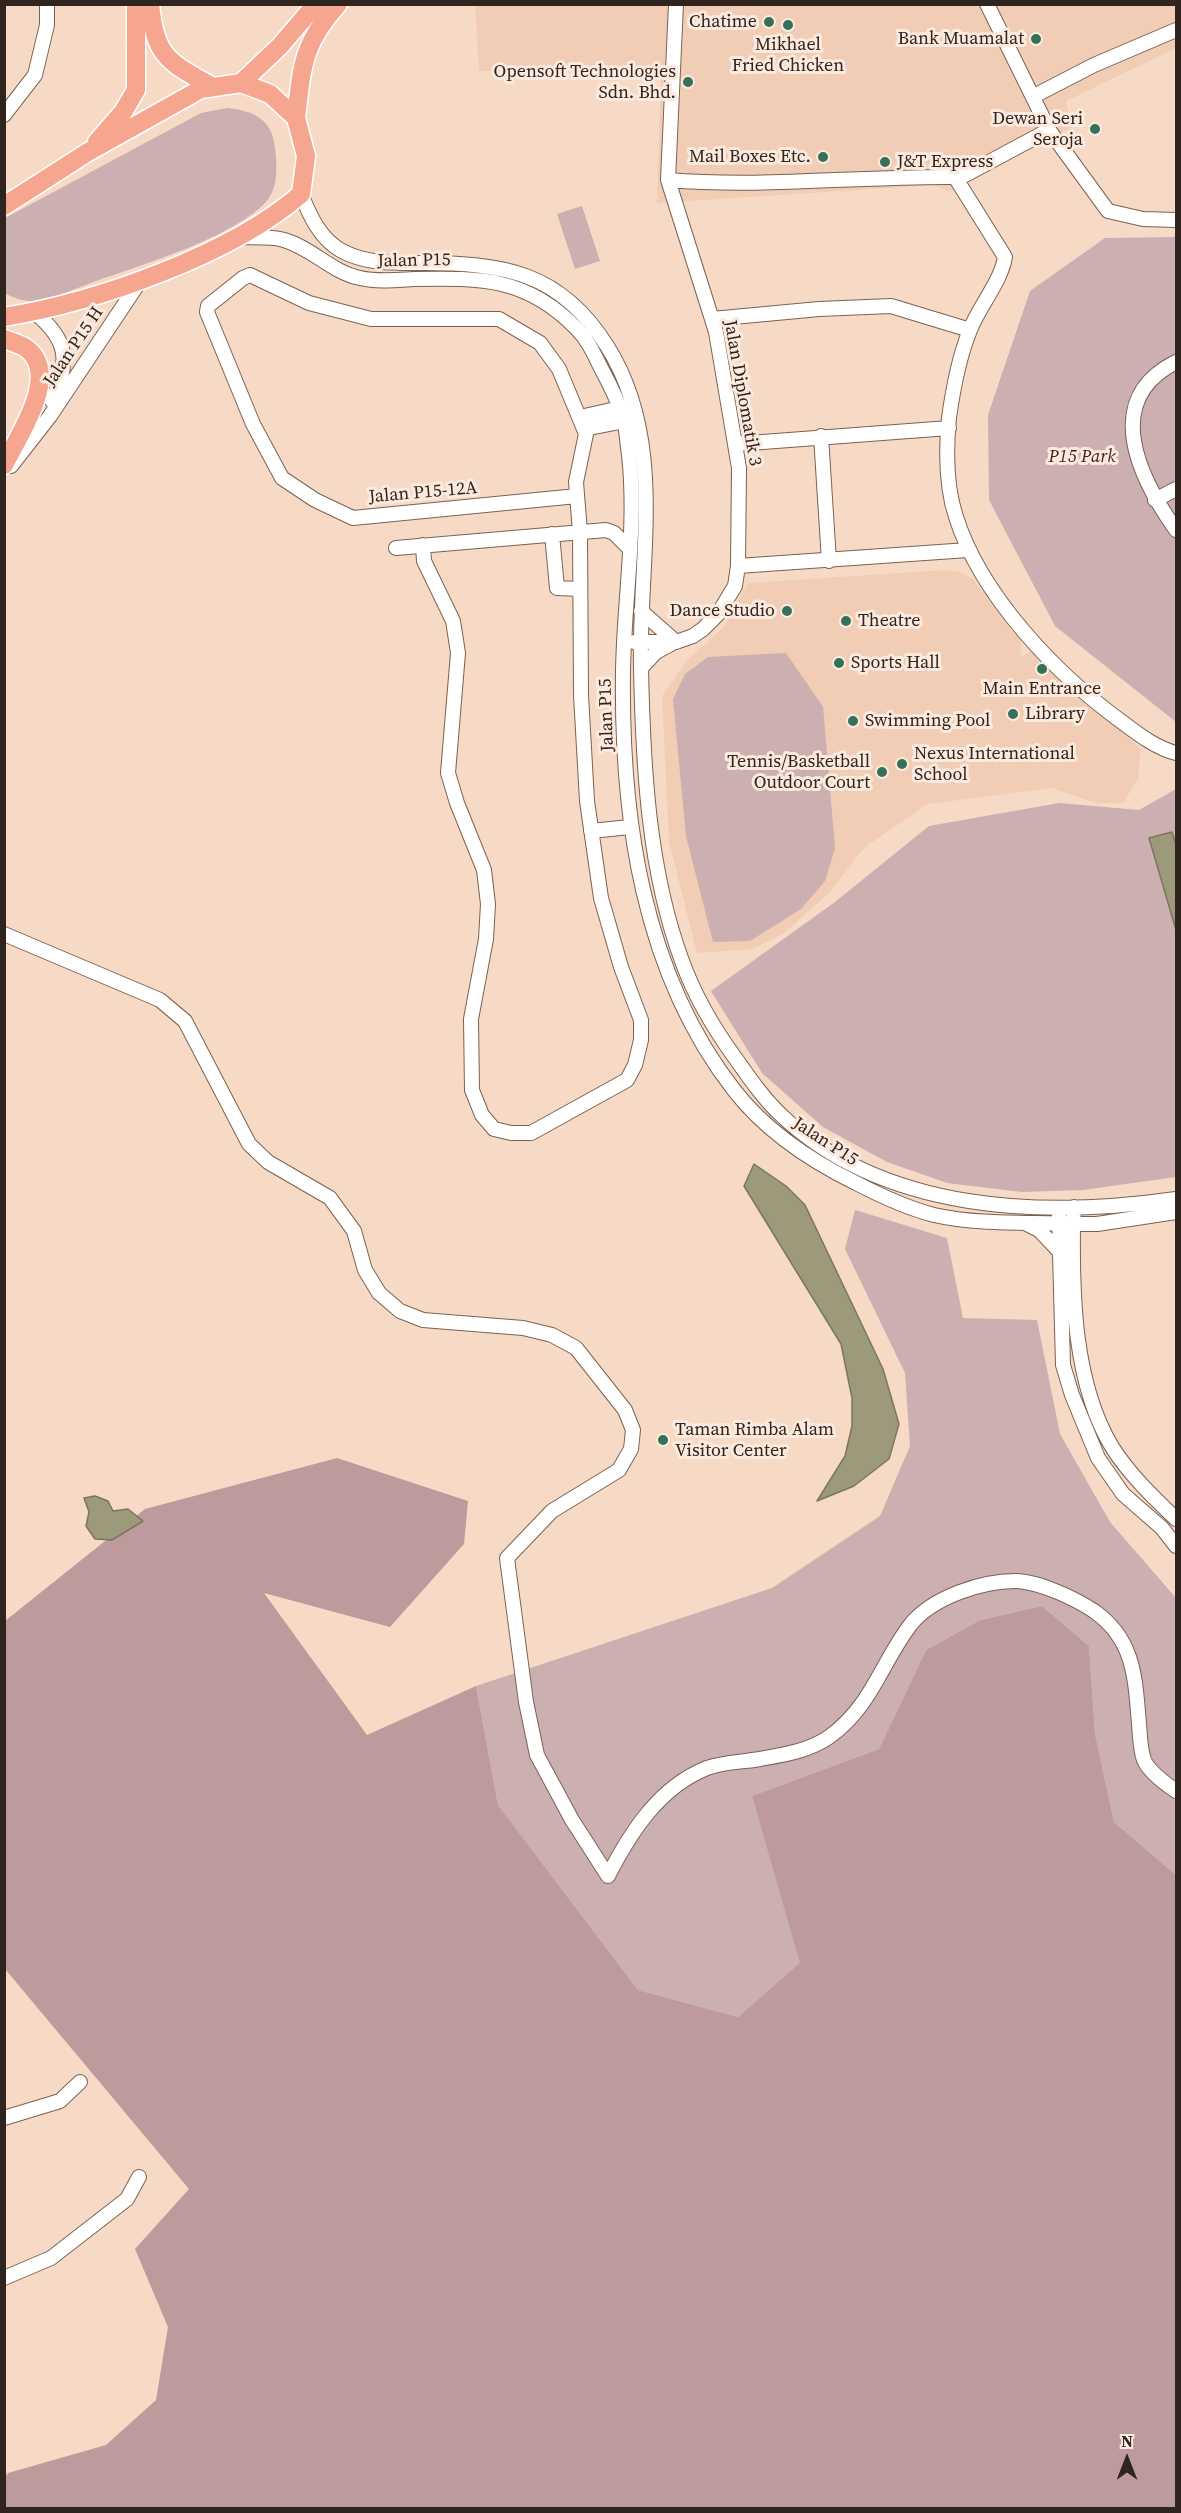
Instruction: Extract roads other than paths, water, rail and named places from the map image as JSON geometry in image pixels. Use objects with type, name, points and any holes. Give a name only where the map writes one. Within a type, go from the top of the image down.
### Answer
[{"type":"main road","points":[[87,152],[123,112],[135,90],[136,4]]},
{"type":"main road","points":[[150,4],[153,34],[161,52],[183,70],[213,87]]},
{"type":"main road","points":[[241,83],[280,46],[316,4]]},
{"type":"main road","points":[[4,302],[20,314],[140,281],[238,237],[276,216],[301,194],[306,156],[296,118],[302,62],[317,27],[338,4]]},
{"type":"main road","points":[[4,206],[87,152],[201,89],[241,83],[270,94],[296,118]]},
{"type":"main road","points":[[4,339],[30,351],[41,376],[32,410],[4,465]]},
{"type":"street","points":[[4,115],[34,75],[47,25],[47,4]]},
{"type":"street","name":"Jalan Diplomatik 3","points":[[624,642],[675,642],[693,636],[718,614],[735,586],[738,566],[739,468],[736,444],[712,319],[668,180],[676,4]]},
{"type":"street","points":[[987,4],[1034,96],[1048,130],[1108,211],[1143,219],[1176,220]]},
{"type":"street","points":[[1034,96],[1094,65],[1176,30]]},
{"type":"street","points":[[668,180],[719,184],[779,184],[831,179],[955,177],[965,175],[1048,130]]},
{"type":"street","points":[[955,177],[1005,256],[970,330],[956,384],[949,428],[951,491],[955,516],[968,549],[1003,604],[1047,657],[1094,702],[1143,738],[1176,753]]},
{"type":"street","name":"Jalan P15","points":[[301,194],[310,216],[322,234],[339,249],[359,258],[386,263],[463,263],[502,267],[530,275],[551,287],[571,301],[588,319],[607,345],[628,386],[640,428],[646,494],[641,668],[646,766],[656,862],[681,959],[700,1004],[753,1083],[782,1116],[851,1165],[888,1181],[942,1197],[982,1203],[1059,1207],[1176,1199]]},
{"type":"street","name":"Jalan P15","points":[[238,237],[283,240],[338,270],[371,280],[464,278],[492,280],[537,296],[556,309],[586,339],[622,415],[632,506],[623,673],[630,827],[637,872],[655,934],[684,1010],[735,1091],[772,1129],[826,1168],[886,1198],[935,1215],[1025,1222],[1096,1224],[1176,1212]]},
{"type":"street","name":"Jalan P15-12A","points":[[577,496],[353,518],[315,500],[282,478],[253,424],[207,312],[208,306],[250,275],[257,276],[309,303],[371,319],[499,319],[540,343],[559,369],[582,423]]},
{"type":"street","name":"Jalan P15 H","points":[[4,474],[50,416],[140,281]]},
{"type":"street","points":[[712,319],[819,309],[894,306],[970,330]]},
{"type":"street","name":"Jalan P15 H","points":[[20,314],[63,346],[65,367],[60,384],[36,432]]},
{"type":"street","points":[[1176,362],[1152,378],[1138,398],[1134,429],[1138,464],[1155,500],[1176,530]]},
{"type":"street","points":[[423,545],[424,561],[453,621],[458,653],[448,773],[457,803],[484,870],[488,904],[486,939],[471,1019],[472,1090],[482,1115],[494,1129],[511,1134],[531,1133],[627,1080],[635,1065],[641,1040],[641,1020],[606,916],[591,831],[581,695],[580,532],[576,482],[584,453],[582,423],[622,415]]},
{"type":"street","points":[[736,444],[949,428]]},
{"type":"street","points":[[821,436],[829,561]]},
{"type":"street","points":[[1155,500],[1176,489]]},
{"type":"street","points":[[396,548],[606,530],[630,549]]},
{"type":"street","points":[[552,534],[557,588],[580,589]]},
{"type":"street","points":[[738,566],[968,549]]},
{"type":"street","points":[[641,611],[675,642],[656,652],[641,668]]},
{"type":"street","points":[[591,831],[630,827]]},
{"type":"street","points":[[4,934],[160,1000],[185,1021],[249,1144],[268,1162],[330,1198],[354,1231],[365,1270],[379,1293],[400,1311],[423,1320],[523,1329],[552,1335],[576,1347],[624,1410],[633,1430],[631,1449],[619,1470],[552,1511],[507,1558],[526,1702],[537,1755],[572,1820],[608,1876],[628,1836],[665,1795],[686,1778],[709,1767],[794,1752],[828,1738],[857,1713],[912,1623],[940,1601],[973,1587],[996,1583],[1019,1581],[1047,1588],[1094,1611],[1120,1635],[1131,1657],[1144,1761],[1165,1784],[1176,1791]]},
{"type":"street","points":[[684,1010],[700,1004]]},
{"type":"street","points":[[1059,1207],[1066,1223],[1063,1365],[1084,1428],[1098,1458],[1123,1494],[1162,1528],[1176,1546]]},
{"type":"street","points":[[1066,1223],[1074,1207]]},
{"type":"street","points":[[1025,1222],[1066,1251],[1083,1362],[1093,1405],[1113,1448],[1149,1492],[1176,1519]]},
{"type":"street","points":[[1066,1251],[1096,1224]]},
{"type":"street","points":[[4,2118],[60,2101],[80,2082]]},
{"type":"street","points":[[4,2277],[51,2258],[127,2199],[139,2176]]},
{"type":"place","name":"Chatime","points":[[769,22]]},
{"type":"place","name":"Mikhael Fried Chicken","points":[[788,25]]},
{"type":"place","name":"Bank Muamalat","points":[[1036,39]]},
{"type":"place","name":"Opensoft Technologies Sdn. Bhd.","points":[[688,82]]},
{"type":"place","name":"Dewan Seri Seroja","points":[[1095,129]]},
{"type":"place","name":"Mail Boxes Etc.","points":[[823,157]]},
{"type":"place","name":"J&T Express","points":[[885,162]]},
{"type":"place","name":"Dance Studio","points":[[787,611]]},
{"type":"place","name":"Theatre","points":[[846,621]]},
{"type":"place","name":"Sports Hall","points":[[839,663]]},
{"type":"place","name":"Main Entrance","points":[[1042,669]]},
{"type":"place","name":"Library","points":[[1013,714]]},
{"type":"place","name":"Swimming Pool","points":[[853,721]]},
{"type":"place","name":"Nexus International School","points":[[902,764]]},
{"type":"place","name":"Tennis/Basketball Outdoor Court","points":[[882,772]]},
{"type":"place","name":"Taman Rimba Alam Visitor Center","points":[[663,1440]]},
{"type":"park label","name":"P15 Park","points":[[1082,457]]}]
